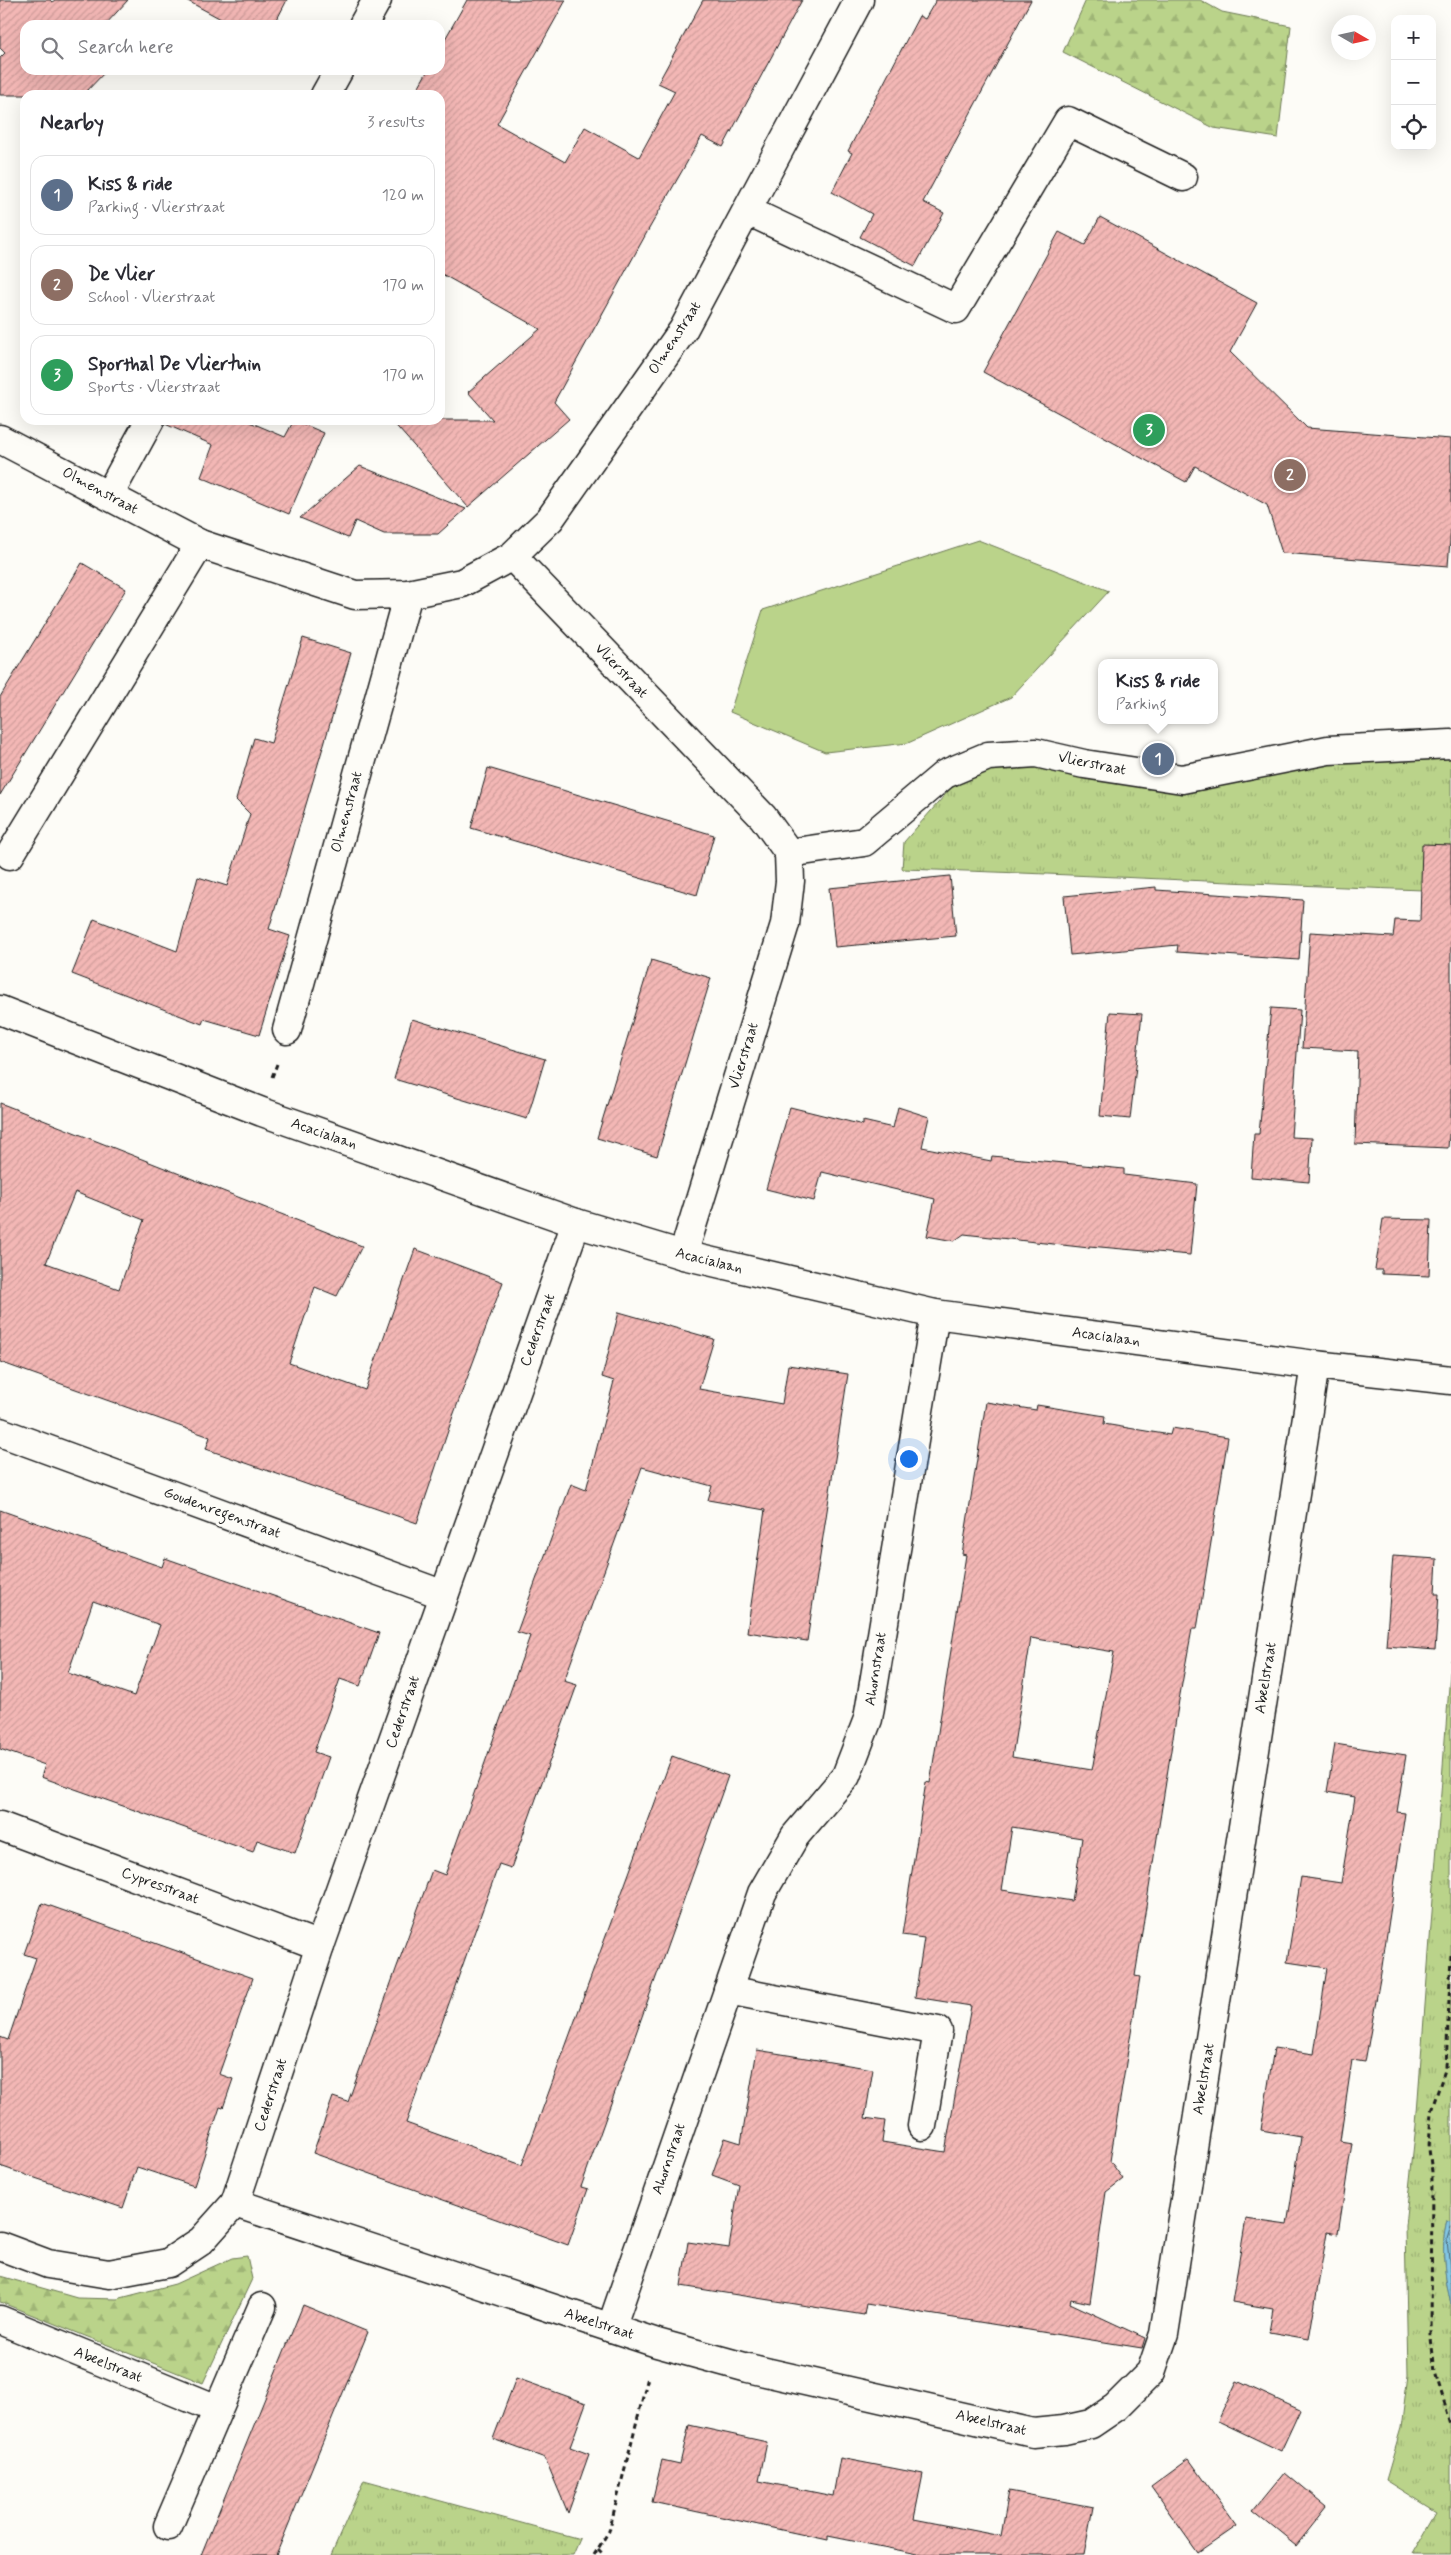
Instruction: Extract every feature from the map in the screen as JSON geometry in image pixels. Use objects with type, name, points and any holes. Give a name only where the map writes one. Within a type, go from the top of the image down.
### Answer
[{"type":"street","points":[[366,20],[377,0]]},
{"type":"street","name":"Olmenstraat","points":[[0,439],[200,544],[355,595],[408,594],[462,583],[512,556],[550,519],[683,330],[859,0]]},
{"type":"street","points":[[328,90],[336,75]]},
{"type":"street","points":[[748,211],[956,309],[1068,121],[1183,177]]},
{"type":"street","points":[[109,495],[147,425]]},
{"type":"street","points":[[10,855],[200,544]]},
{"type":"street","name":"Vlierstraat","points":[[512,556],[762,817],[789,853],[790,881],[785,924],[683,1255]]},
{"type":"street","name":"Olmenstraat","points":[[287,1030],[408,594]]},
{"type":"street","name":"Vlierstraat","points":[[789,853],[864,842],[945,774],[988,756],[1036,753],[1084,764],[1182,779],[1328,750],[1451,744]]},
{"type":"street","name":"Acacialaan","points":[[0,1010],[262,1112],[576,1223],[683,1255],[935,1314],[1315,1365],[1451,1380]]},
{"type":"street","name":"Cederstraat","points":[[235,2203],[320,1946],[576,1223]]},
{"type":"street","name":"Ahornstraat","points":[[611,2328],[762,1893],[794,1836],[846,1776],[868,1720],[935,1314]]},
{"type":"street","name":"Abeelstraat","points":[[235,2203],[656,2343],[748,2368],[1033,2433],[1064,2430],[1091,2424],[1116,2407],[1151,2372],[1164,2334],[1315,1365]]},
{"type":"street","name":"Goudenregenstraat","points":[[0,1432],[444,1595]]},
{"type":"street","name":"Cypresstraat","points":[[0,1826],[320,1946]]},
{"type":"street","points":[[728,1990],[938,2031],[922,2126]]},
{"type":"street","points":[[0,2246],[48,2264],[109,2274],[168,2263],[201,2242],[235,2203]]},
{"type":"street","points":[[168,2526],[262,2306]]},
{"type":"street","name":"Abeelstraat","points":[[0,2320],[217,2409]]},
{"type":"path","points":[[262,1112],[287,1030]]},
{"type":"path","points":[[1451,1955],[1446,2068],[1431,2111],[1429,2149],[1432,2173],[1431,2338],[1435,2372],[1451,2424]]},
{"type":"path","points":[[594,2555],[609,2531],[656,2343]]},
{"type":"path","points":[[598,2549],[604,2555]]},
{"type":"green space","points":[[1086,0],[1200,0],[1222,12],[1291,26],[1278,138],[1214,128],[1063,52]]},
{"type":"green space","points":[[978,540],[1109,591],[1011,697],[908,743],[825,752],[730,712],[763,610]]},
{"type":"green space","points":[[1451,755],[1451,891],[902,869],[904,842],[951,788],[997,766],[1035,762],[1180,789],[1230,784],[1339,761]]},
{"type":"green space","points":[[1451,1660],[1451,2221],[1447,2220],[1444,2252],[1445,2272],[1451,2304],[1451,2555],[1412,2555],[1437,2512],[1386,2480],[1401,2429],[1408,2375],[1405,2226],[1416,2125]]},
{"type":"green space","points":[[247,2256],[252,2279],[203,2383],[0,2302],[0,2276],[77,2298],[117,2299],[175,2284],[232,2258]]},
{"type":"green space","points":[[364,2480],[580,2539],[573,2555],[331,2555]]},
{"type":"water","points":[[1447,2220],[1451,2221],[1451,2304],[1445,2272],[1444,2252]]},
{"type":"building","points":[[0,0],[50,0],[52,2],[55,0],[128,0],[110,20],[20,20],[20,75],[102,75],[88,90],[20,90],[20,95],[0,95],[0,58],[5,53],[0,48]]},
{"type":"building","points":[[186,0],[287,0],[277,20],[223,20]]},
{"type":"building","points":[[467,0],[566,0],[497,124],[565,162],[585,127],[639,157],[675,91],[658,83],[703,0],[802,0],[723,147],[702,136],[646,234],[554,402],[569,419],[468,507],[395,425],[445,425],[445,420],[493,420],[468,392],[540,329],[445,276],[445,90],[417,90],[425,75],[445,75],[445,39]]},
{"type":"building","points":[[936,0],[1031,0],[923,202],[944,213],[915,266],[860,237],[872,214],[832,192],[852,153],[848,151],[919,16],[925,19]]},
{"type":"building","points":[[1100,217],[1257,303],[1230,352],[1307,428],[1451,439],[1451,527],[1448,566],[1282,553],[1267,505],[1195,466],[1186,482],[983,372],[1059,232],[1085,245]]},
{"type":"building","points":[[167,425],[257,425],[285,437],[291,425],[306,425],[324,433],[289,514],[201,477],[213,445]]},
{"type":"building","points":[[360,466],[466,509],[438,534],[384,534],[355,521],[348,538],[300,518]]},
{"type":"building","points":[[82,563],[126,589],[0,795],[0,697]]},
{"type":"building","points":[[303,638],[351,653],[269,929],[290,936],[259,1035],[204,1019],[202,1024],[72,974],[94,919],[177,951],[198,877],[227,886],[250,814],[236,800],[254,738],[271,743]]},
{"type":"building","points":[[488,768],[714,835],[697,895],[471,828]]},
{"type":"building","points":[[1422,844],[1451,845],[1451,1134],[1449,1134],[1448,1148],[1355,1144],[1358,1051],[1302,1048],[1310,932],[1393,937],[1395,920],[1420,921]]},
{"type":"building","points":[[950,876],[956,936],[835,947],[829,888]]},
{"type":"building","points":[[1156,887],[1156,890],[1303,900],[1299,960],[1177,952],[1178,945],[1070,955],[1064,896]]},
{"type":"building","points":[[651,960],[711,978],[657,1156],[597,1138]]},
{"type":"building","points":[[1271,1008],[1300,1010],[1291,1137],[1312,1138],[1309,1182],[1251,1177],[1254,1134],[1259,1134]]},
{"type":"building","points":[[1110,1012],[1142,1014],[1130,1119],[1100,1116]]},
{"type":"building","points":[[412,1019],[545,1059],[527,1119],[394,1079]]},
{"type":"building","points":[[0,1103],[362,1246],[337,1296],[315,1287],[289,1363],[365,1390],[415,1249],[503,1282],[453,1416],[417,1523],[206,1449],[210,1437],[0,1362]],"holes":[[[75,1192],[144,1220],[119,1289],[46,1263]]]},
{"type":"building","points":[[790,1107],[863,1125],[863,1121],[893,1128],[898,1107],[929,1117],[922,1147],[991,1161],[992,1156],[1124,1169],[1124,1175],[1197,1184],[1190,1255],[1089,1246],[1089,1248],[964,1234],[954,1241],[927,1236],[935,1199],[822,1172],[814,1201],[766,1189]]},
{"type":"building","points":[[1383,1219],[1431,1220],[1429,1276],[1382,1274],[1382,1270],[1375,1270]]},
{"type":"building","points":[[619,1312],[714,1339],[699,1389],[782,1404],[788,1365],[848,1374],[807,1641],[747,1632],[765,1510],[708,1500],[712,1486],[642,1467],[564,1681],[577,1685],[511,1868],[499,1864],[406,2123],[522,2165],[672,1756],[728,1776],[581,2187],[588,2189],[568,2245],[313,2153],[333,2097],[348,2102],[432,1870],[445,1875],[530,1636],[517,1632],[571,1484],[586,1490],[614,1381],[602,1377]]},
{"type":"building","points":[[986,1402],[1036,1410],[1037,1405],[1105,1416],[1104,1424],[1170,1435],[1172,1428],[1228,1437],[1197,1629],[1192,1629],[1179,1700],[1135,1976],[1140,1977],[1110,2161],[1123,2179],[1106,2192],[1090,2303],[1071,2299],[1070,2303],[1145,2338],[1142,2348],[866,2304],[864,2315],[681,2286],[688,2242],[729,2248],[739,2185],[712,2175],[725,2138],[741,2143],[757,2050],[873,2069],[865,2118],[885,2121],[882,2142],[945,2152],[971,2006],[915,1997],[924,1938],[902,1935],[926,1782],[930,1783],[966,1555],[962,1554]],"holes":[[[1031,1638],[1114,1652],[1092,1770],[1012,1757]],[[1012,1827],[1082,1838],[1072,1901],[1002,1890]]]},
{"type":"building","points":[[0,1510],[162,1567],[165,1558],[379,1633],[360,1686],[340,1679],[314,1752],[329,1757],[295,1853],[257,1840],[253,1852],[41,1777],[45,1765],[0,1749]],"holes":[[[93,1601],[160,1625],[134,1696],[68,1673]]]},
{"type":"building","points":[[1393,1556],[1437,1559],[1435,1594],[1439,1594],[1435,1650],[1386,1646]]},
{"type":"building","points":[[1335,1744],[1406,1755],[1397,1812],[1405,1813],[1381,1973],[1365,2062],[1352,2060],[1340,2141],[1352,2143],[1338,2234],[1327,2232],[1309,2339],[1269,2332],[1273,2309],[1232,2302],[1246,2219],[1287,2225],[1301,2137],[1261,2130],[1274,2048],[1314,2054],[1327,1968],[1287,1962],[1301,1877],[1341,1883],[1355,1797],[1327,1792]]},
{"type":"building","points":[[42,1903],[253,1978],[219,2074],[233,2079],[223,2108],[220,2107],[194,2186],[137,2167],[123,2208],[0,2166],[0,2037],[8,2040],[36,1958],[24,1954]]},
{"type":"building","points":[[303,2305],[368,2332],[276,2555],[201,2555]]},
{"type":"building","points":[[516,2378],[586,2403],[570,2447],[589,2454],[568,2513],[545,2458],[493,2439]]},
{"type":"building","points":[[1237,2381],[1300,2410],[1281,2451],[1218,2421]]},
{"type":"building","points":[[689,2425],[767,2442],[759,2481],[833,2496],[840,2458],[923,2474],[914,2519],[1001,2536],[1009,2491],[1093,2507],[1084,2555],[923,2555],[828,2536],[828,2540],[652,2502],[662,2460],[680,2464]]},
{"type":"building","points":[[1189,2459],[1237,2526],[1198,2553],[1151,2487]]},
{"type":"building","points":[[1285,2472],[1327,2507],[1296,2546],[1253,2511]]},
{"type":"place","name":"Sporthal De Vliertuin","points":[[1149,430]]},
{"type":"place","name":"De Vlier","points":[[1290,475]]},
{"type":"place","name":"Kiss & ride","points":[[1158,759]]}]
